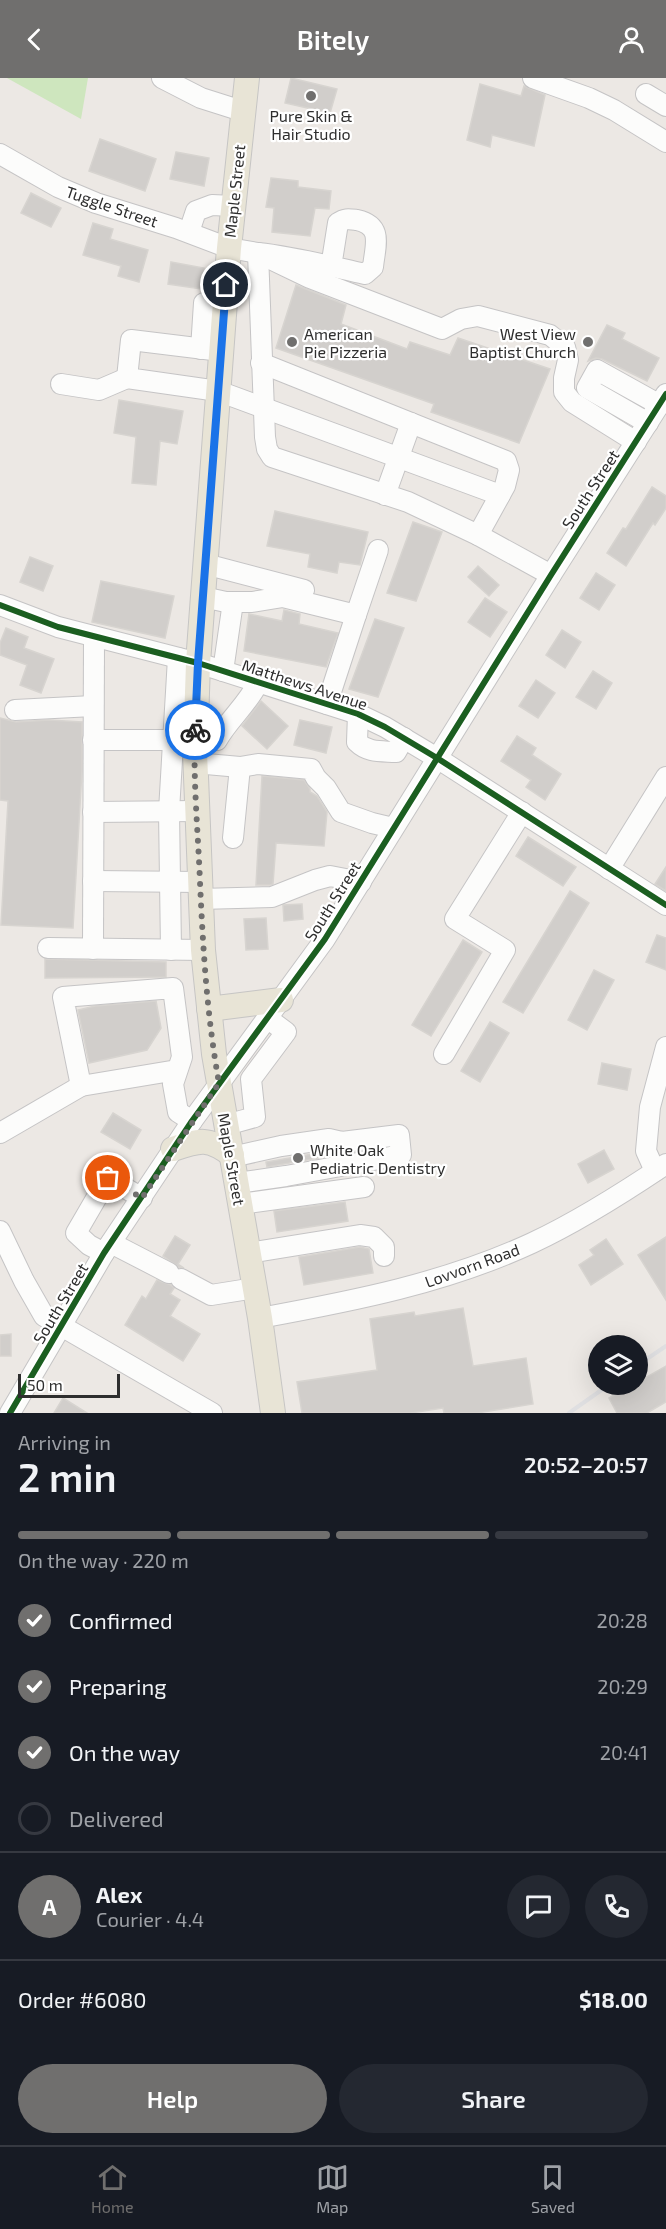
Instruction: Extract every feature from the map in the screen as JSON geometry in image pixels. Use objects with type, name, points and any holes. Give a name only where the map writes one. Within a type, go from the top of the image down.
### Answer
[{"type":"main road","name":"Maple Street","points":[[247,78],[225,304],[211,350],[218,391],[203,597],[188,661],[187,748],[197,811],[203,950],[214,1054],[260,1318],[273,1413]]},
{"type":"main road","points":[[209,1010],[274,1009]]},
{"type":"main road","points":[[173,1149],[204,1141],[211,1142],[232,1156]]},
{"type":"street","points":[[162,78],[201,98],[242,111]]},
{"type":"street","points":[[533,78],[589,98],[666,142]]},
{"type":"street","points":[[646,94],[666,106]]},
{"type":"street","name":"Tuggle Street","points":[[0,154],[58,187],[96,203],[189,232],[229,248],[258,253]]},
{"type":"street","points":[[189,232],[196,211],[212,205],[233,206]]},
{"type":"street","points":[[258,253],[295,257],[331,267]]},
{"type":"street","points":[[258,253],[264,407],[267,449],[272,457],[408,502],[478,535],[551,575]]},
{"type":"street","points":[[258,253],[310,278],[442,329],[461,319],[478,316],[550,335],[565,348],[568,360],[564,392],[572,402],[636,442]]},
{"type":"street","points":[[127,378],[131,340],[211,350]]},
{"type":"street","points":[[261,363],[506,461],[509,470],[506,486],[478,535]]},
{"type":"street","points":[[648,423],[587,388],[597,370],[663,400]]},
{"type":"street","points":[[61,384],[99,390],[127,378],[218,391],[500,495]]},
{"type":"street","name":"South Street","points":[[10,1413],[108,1248],[173,1149],[325,939],[551,575],[663,400]]},
{"type":"street","points":[[385,495],[411,423]]},
{"type":"street","points":[[327,704],[378,550]]},
{"type":"street","points":[[206,564],[359,609]]},
{"type":"street","points":[[203,597],[233,602],[282,597],[359,609]]},
{"type":"street","points":[[223,671],[233,602]]},
{"type":"street","name":"Matthews Avenue","points":[[0,604],[57,627],[223,671],[358,714],[437,758],[666,905]]},
{"type":"street","points":[[93,949],[94,637]]},
{"type":"street","points":[[187,748],[217,741],[226,723],[251,697],[258,683]]},
{"type":"street","points":[[15,710],[93,706]]},
{"type":"street","points":[[358,714],[357,742],[370,751],[396,752],[404,738]]},
{"type":"street","points":[[93,740],[187,748],[240,767],[258,764],[311,769],[341,812],[393,828]]},
{"type":"street","points":[[171,950],[169,811],[187,748]]},
{"type":"street","points":[[233,838],[240,767]]},
{"type":"street","points":[[609,869],[666,777]]},
{"type":"street","points":[[93,812],[197,811]]},
{"type":"street","points":[[444,1054],[505,950],[455,919],[522,812]]},
{"type":"street","points":[[93,881],[170,881],[200,890],[272,897],[330,876],[361,882]]},
{"type":"street","points":[[48,948],[203,950]]},
{"type":"street","points":[[81,1086],[63,997],[173,988],[177,1014],[179,1063],[173,1084],[178,1112],[192,1121]]},
{"type":"street","points":[[226,1125],[255,1117],[251,1079],[286,1032],[274,1009]]},
{"type":"street","points":[[177,1014],[209,1010]]},
{"type":"street","points":[[661,1168],[646,1151],[650,1107],[666,1047]]},
{"type":"street","points":[[0,1133],[81,1086],[214,1054]]},
{"type":"street","points":[[232,1156],[329,1139],[342,1142],[399,1135],[401,1155],[286,1176],[238,1193]]},
{"type":"street","name":"Lovvorn Road","points":[[260,1318],[331,1305],[421,1284],[478,1265],[531,1243],[585,1216],[661,1168]]},
{"type":"street","points":[[142,1198],[108,1178],[76,1233],[89,1245],[108,1248],[175,1276],[211,1295],[255,1288]]},
{"type":"street","points":[[238,1193],[364,1186]]},
{"type":"street","points":[[0,1231],[44,1316],[212,1413]]},
{"type":"street","points":[[249,1253],[360,1235],[374,1236],[384,1248],[384,1256]]},
{"type":"green space","points":[[7,78],[88,78],[81,119]]},
{"type":"building","name":"Pure Skin & Hair Studio","points":[[291,78],[337,89],[330,113],[285,103]]},
{"type":"building","points":[[480,84],[521,96],[524,86],[545,95],[534,146],[492,135],[490,147],[467,140]]},
{"type":"building","points":[[100,139],[156,159],[145,191],[89,171]]},
{"type":"building","points":[[176,152],[209,158],[204,186],[170,179]]},
{"type":"building","points":[[271,178],[298,181],[298,187],[331,191],[329,209],[315,208],[310,236],[272,232],[274,208],[266,207]]},
{"type":"building","points":[[31,193],[61,208],[51,227],[21,213]]},
{"type":"building","points":[[93,223],[113,229],[110,239],[148,250],[139,282],[118,276],[121,266],[83,255]]},
{"type":"building","points":[[171,262],[204,268],[201,289],[168,284]]},
{"type":"building","points":[[296,285],[346,305],[341,324],[407,349],[410,342],[450,355],[458,338],[550,369],[519,443],[431,412],[434,404],[276,348]]},
{"type":"building","points":[[607,325],[625,333],[622,339],[659,358],[647,381],[602,359],[596,358],[588,361]]},
{"type":"building","points":[[119,400],[183,411],[177,444],[160,441],[156,485],[132,483],[136,437],[114,433]]},
{"type":"building","points":[[652,487],[666,496],[666,508],[655,525],[653,523],[626,566],[607,553],[623,528],[626,529]]},
{"type":"building","points":[[275,511],[368,532],[360,565],[339,562],[337,573],[308,567],[310,554],[267,546]]},
{"type":"building","points":[[413,522],[442,532],[416,601],[387,593]]},
{"type":"building","points":[[30,557],[53,566],[43,591],[20,582]]},
{"type":"building","points":[[478,566],[499,585],[489,596],[468,577]]},
{"type":"building","points":[[596,573],[615,585],[599,610],[580,598]]},
{"type":"building","points":[[101,581],[174,596],[165,638],[92,622]]},
{"type":"building","points":[[485,598],[507,612],[490,637],[468,622]]},
{"type":"building","points":[[284,610],[300,614],[299,624],[338,633],[326,667],[244,651],[249,614],[282,621]]},
{"type":"building","points":[[375,619],[404,628],[378,697],[349,689]]},
{"type":"building","points":[[6,628],[28,637],[24,648],[54,659],[41,693],[20,685],[27,665],[0,655],[0,643]]},
{"type":"building","points":[[562,630],[581,642],[565,668],[546,655]]},
{"type":"building","points":[[593,671],[612,683],[596,709],[576,697]]},
{"type":"building","points":[[536,680],[555,693],[538,718],[519,706]]},
{"type":"building","points":[[261,701],[288,726],[267,749],[242,726]]},
{"type":"building","points":[[0,718],[16,722],[49,720],[82,722],[82,770],[73,928],[1,925],[8,801],[0,800]]},
{"type":"building","points":[[300,720],[332,727],[326,753],[294,745]]},
{"type":"building","points":[[517,736],[536,748],[532,755],[561,774],[545,800],[526,787],[531,780],[501,761]]},
{"type":"building","points":[[262,776],[304,780],[310,792],[317,796],[327,812],[324,846],[276,843],[273,884],[270,885],[256,885]]},
{"type":"building","points":[[528,837],[576,867],[563,886],[516,856]]},
{"type":"building","points":[[666,867],[666,891],[655,884]]},
{"type":"building","points":[[570,891],[589,903],[523,1013],[503,1002]]},
{"type":"building","points":[[302,904],[303,919],[284,921],[283,905]]},
{"type":"building","points":[[266,918],[268,949],[246,950],[244,919]]},
{"type":"building","points":[[657,935],[666,938],[666,970],[646,962]]},
{"type":"building","points":[[463,940],[482,952],[431,1036],[412,1025]]},
{"type":"building","points":[[45,959],[166,962],[166,977],[45,978]]},
{"type":"building","points":[[594,970],[614,980],[587,1030],[568,1020]]},
{"type":"building","points":[[156,1001],[161,1028],[147,1050],[89,1063],[78,1010],[95,1006]]},
{"type":"building","points":[[490,1022],[509,1033],[480,1082],[461,1071]]},
{"type":"building","points":[[602,1063],[631,1069],[627,1090],[598,1084]]},
{"type":"building","points":[[113,1113],[141,1130],[130,1149],[101,1132]]},
{"type":"building","points":[[604,1150],[614,1169],[588,1183],[578,1164]]},
{"type":"building","points":[[329,1151],[330,1156],[267,1167],[266,1162]]},
{"type":"building","points":[[345,1202],[348,1221],[277,1232],[274,1211]]},
{"type":"building","points":[[175,1236],[190,1245],[178,1264],[184,1268],[163,1256]]},
{"type":"building","points":[[666,1237],[666,1300],[638,1255]]},
{"type":"building","points":[[606,1239],[623,1264],[591,1285],[579,1265],[594,1255],[590,1250]]},
{"type":"building","points":[[360,1247],[369,1249],[373,1273],[304,1285],[299,1257]]},
{"type":"building","points":[[157,1280],[171,1285],[174,1288],[170,1294],[180,1300],[170,1316],[200,1334],[183,1361],[125,1325],[142,1296],[146,1299]]},
{"type":"building","points":[[463,1308],[473,1366],[526,1358],[533,1404],[477,1413],[444,1413],[443,1408],[411,1413],[302,1413],[297,1382],[377,1370],[370,1319],[414,1312],[415,1316]]},
{"type":"building","points":[[11,1334],[11,1356],[0,1356],[0,1335]]},
{"type":"building","points":[[666,1366],[666,1402],[647,1413],[617,1413],[609,1398],[614,1395],[648,1395],[648,1376]]},
{"type":"building","points":[[63,1398],[87,1413],[54,1413]]},
{"type":"railway","points":[[648,1358],[666,1346]]},
{"type":"railway","points":[[569,1413],[594,1395]]},
{"type":"cycle path","points":[[10,1413],[104,1253],[192,1121],[325,939],[666,394]]},
{"type":"cycle path","points":[[0,605],[58,627],[198,663],[358,714],[437,758],[666,905]]},
{"type":"way so far","points":[[108,1178],[142,1198],[219,1083],[203,950],[195,730]]},
{"type":"place","name":"Pure Skin & Hair Studio","points":[[311,96]]},
{"type":"place","name":"American Pie Pizzeria","points":[[292,342]]},
{"type":"place","name":"West View Baptist Church","points":[[588,342]]},
{"type":"place","name":"White Oak Pediatric Dentistry","points":[[298,1158]]},
{"type":"route","points":[[195,730],[226,285]]}]
